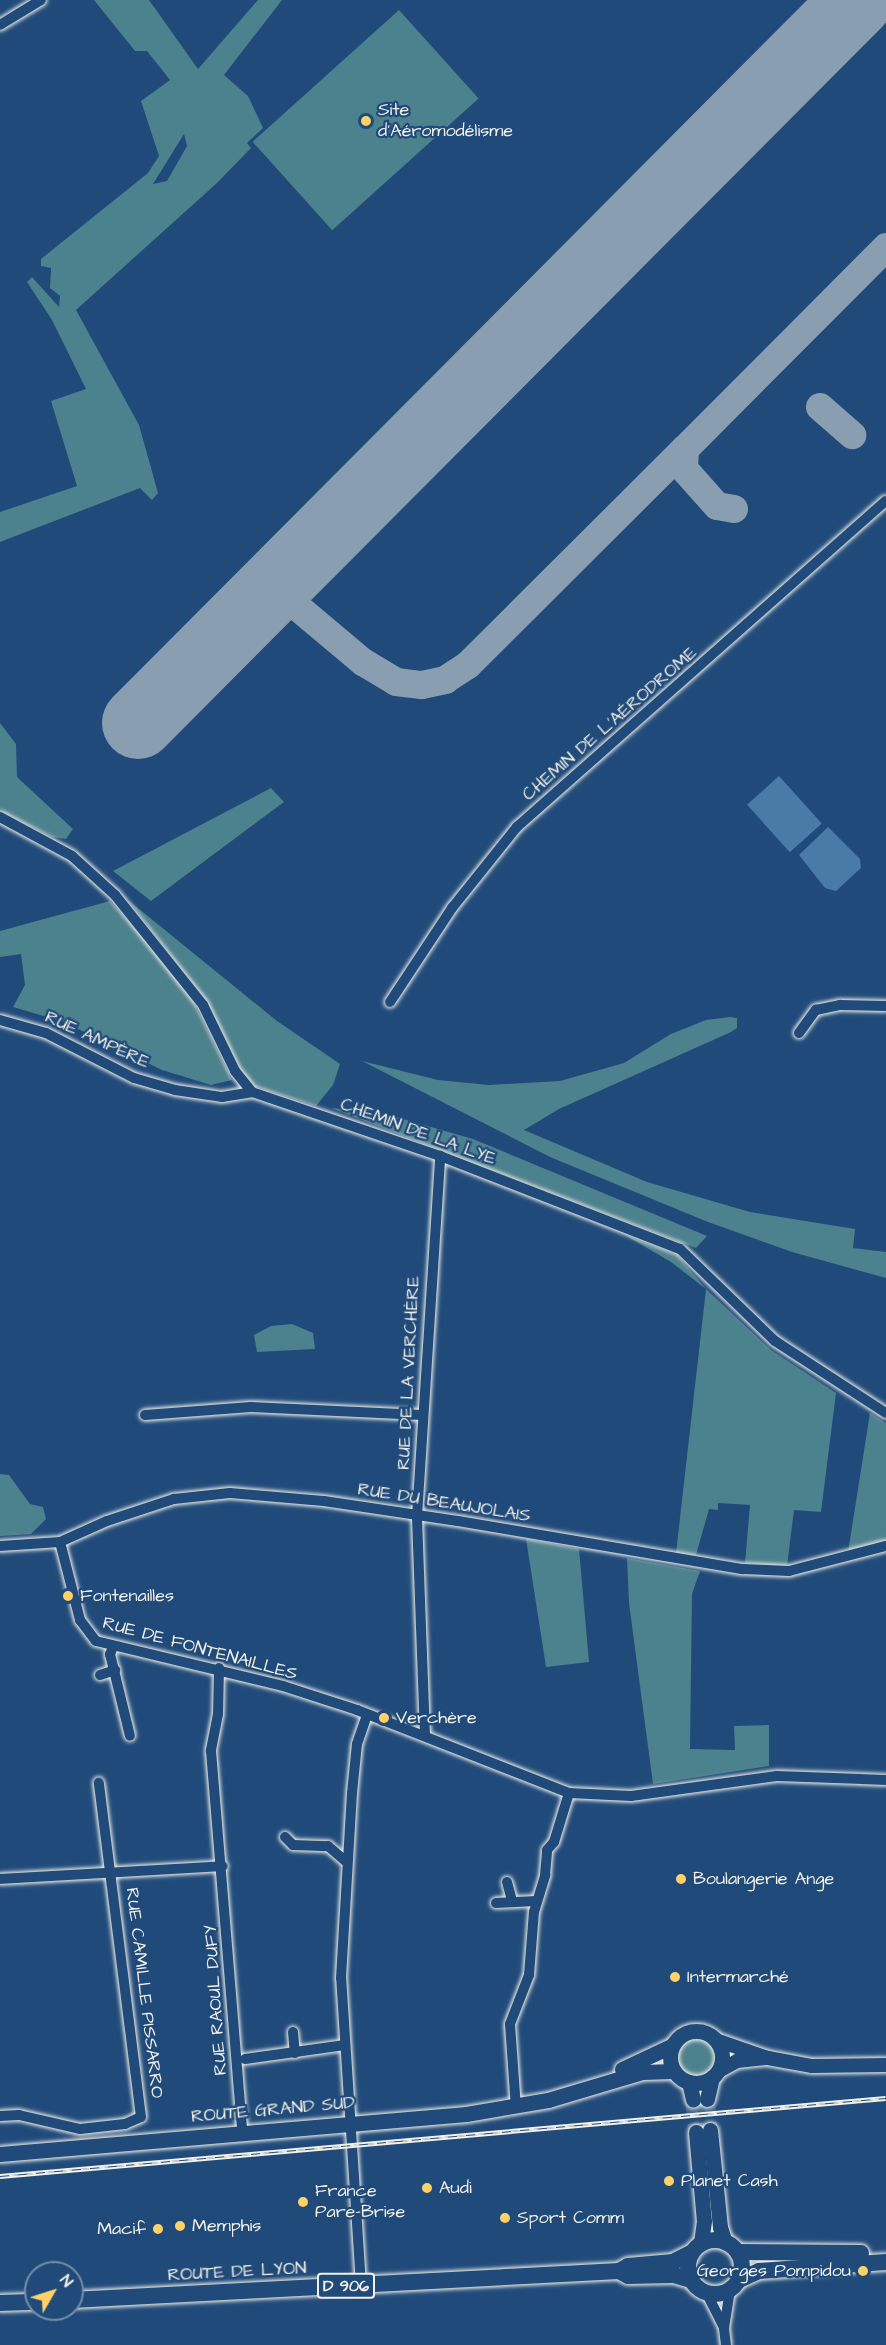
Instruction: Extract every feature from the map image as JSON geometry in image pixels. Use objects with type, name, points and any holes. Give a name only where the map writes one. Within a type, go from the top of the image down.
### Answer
[{"type":"main road","points":[[693,2030],[708,2033],[716,2040],[722,2056],[716,2074],[700,2099],[689,2082],[674,2071],[671,2046],[680,2036],[693,2030]]},
{"type":"main road","name":"ROUTE GRAND SUD","points":[[548,2100],[671,2046]]},
{"type":"main road","name":"ROUTE GRAND SUD","points":[[0,2154],[516,2108],[642,2072],[674,2071]]},
{"type":"main road","points":[[689,2082],[716,2074]]},
{"type":"main road","points":[[734,2285],[742,2270],[720,2227],[703,2131],[704,2221],[696,2248],[687,2266],[690,2280],[707,2294],[734,2285],[759,2271],[886,2262]]},
{"type":"main road","points":[[696,2248],[731,2247],[803,2255],[886,2252]]},
{"type":"main road","name":"ROUTE DE LYON","points":[[84,2299],[619,2271],[628,2266],[673,2262],[696,2248]]},
{"type":"main road","name":"ROUTE DE LYON","points":[[619,2271],[628,2277],[674,2275],[690,2280]]},
{"type":"main road","points":[[0,2303],[24,2302]]},
{"type":"street","points":[[0,25],[41,0]]},
{"type":"street","name":"CHEMIN DE L'AÉRODROME","points":[[390,1002],[452,908],[517,827],[886,501]]},
{"type":"street","points":[[0,817],[72,856],[115,895],[203,1005],[235,1071],[252,1092]]},
{"type":"street","points":[[800,1033],[816,1010],[840,1005],[886,1006]]},
{"type":"street","name":"RUE AMPÈRE","points":[[0,1020],[46,1033],[134,1078],[175,1090],[222,1096],[252,1092]]},
{"type":"street","name":"CHEMIN DE LA LYE","points":[[252,1092],[440,1156],[680,1249],[775,1341],[886,1413]]},
{"type":"street","name":"RUE DE LA VERCHÈRE","points":[[424,1736],[417,1516],[440,1156]]},
{"type":"street","points":[[145,1415],[232,1407],[422,1415]]},
{"type":"street","name":"RUE DU BEAUJOLAIS","points":[[0,1546],[60,1542],[107,1521],[174,1499],[204,1494],[254,1494],[417,1516],[743,1569],[789,1571],[886,1546]]},
{"type":"street","name":"RUE DE FONTENAILLES","points":[[60,1542],[80,1620],[89,1636],[113,1647],[219,1668],[367,1716],[569,1793],[631,1796],[777,1776],[886,1780]]},
{"type":"street","points":[[113,1647],[110,1654],[130,1736]]},
{"type":"street","name":"RUE RAOUL DUFY","points":[[219,1668],[218,1714],[212,1751],[223,1866],[242,2132]]},
{"type":"street","points":[[100,1675],[115,1670]]},
{"type":"street","points":[[361,2285],[352,2196],[341,1978],[345,1861],[357,1744],[367,1716]]},
{"type":"street","points":[[99,1783],[112,1873]]},
{"type":"street","points":[[516,2108],[509,2035],[529,1975],[536,1901],[545,1875],[547,1850],[554,1842],[569,1793]]},
{"type":"street","points":[[285,1837],[293,1845],[328,1846],[345,1861]]},
{"type":"street","points":[[0,1879],[223,1866]]},
{"type":"street","name":"RUE CAMILLE PISSARRO","points":[[0,2116],[19,2115],[80,2129],[125,2124],[141,2117],[112,1873]]},
{"type":"street","points":[[507,1882],[512,1901]]},
{"type":"street","points":[[496,1903],[536,1901]]},
{"type":"street","points":[[293,2032],[295,2053]]},
{"type":"street","points":[[716,2040],[768,2058],[826,2067],[886,2065]]},
{"type":"street","points":[[245,2059],[345,2045]]},
{"type":"street","points":[[716,2074],[737,2061],[768,2058]]},
{"type":"street","points":[[726,2345],[724,2328],[734,2285]]},
{"type":"street","points":[[707,2294],[724,2328]]},
{"type":"green space","points":[[94,0],[149,0],[198,69],[258,0],[282,0],[224,75],[248,96],[263,128],[247,143],[251,148],[217,183],[76,310],[139,425],[158,493],[152,500],[140,488],[0,542],[0,512],[77,486],[51,401],[86,389],[52,320],[27,282],[32,277],[59,307],[60,296],[50,288],[51,268],[41,266],[41,259],[148,173],[159,156],[141,101],[170,80],[147,51],[135,51]],"holes":[[[184,134],[187,146],[167,181],[153,184]]]},
{"type":"green space","name":"Site d'Aéromodélisme","points":[[399,10],[479,98],[332,230],[253,142]]},
{"type":"green space","points":[[0,723],[16,744],[17,777],[73,829],[66,839],[52,837],[0,811]]},
{"type":"green space","points":[[271,788],[284,802],[151,901],[113,871]]},
{"type":"green space","points":[[128,900],[277,1021],[340,1064],[333,1085],[316,1106],[254,1086],[243,1074],[208,1003]]},
{"type":"green space","points":[[110,901],[165,961],[194,1003],[232,1080],[211,1085],[162,1070],[64,1022],[13,1007],[25,985],[21,954],[0,957],[0,931]]},
{"type":"green space","points":[[737,1018],[737,1028],[731,1032],[559,1109],[524,1130],[647,1182],[750,1212],[855,1229],[853,1248],[886,1252],[886,1278],[792,1252],[708,1222],[550,1157],[362,1061],[438,1080],[489,1085],[560,1081],[624,1063],[671,1034],[706,1020]]},
{"type":"green space","points":[[331,1108],[382,1113],[473,1139],[707,1236],[696,1248]]},
{"type":"green space","points":[[625,1235],[677,1255],[706,1289],[671,1262]]},
{"type":"green space","points":[[706,1289],[771,1350],[836,1393],[821,1512],[794,1510],[787,1566],[745,1563],[750,1505],[718,1503],[718,1510],[709,1509],[696,1555],[676,1553]]},
{"type":"green space","points":[[292,1324],[313,1333],[315,1349],[257,1352],[254,1335],[271,1326]]},
{"type":"green space","points":[[870,1413],[886,1423],[886,1541],[848,1552]]},
{"type":"green space","points":[[0,1474],[9,1475],[30,1504],[43,1507],[46,1519],[31,1534],[0,1536]]},
{"type":"green space","points":[[526,1539],[579,1549],[589,1662],[546,1667]]},
{"type":"green space","points":[[627,1558],[700,1571],[692,1594],[690,1749],[735,1750],[734,1726],[769,1725],[769,1766],[653,1784],[629,1603]]},
{"type":"green space","points":[[696,2038],[710,2043],[715,2057],[710,2071],[696,2076],[682,2071],[677,2057],[682,2043]]},
{"type":"water","points":[[779,776],[822,824],[790,852],[747,805]]},
{"type":"water","points":[[828,827],[860,859],[861,868],[836,891],[825,888],[799,855]]},
{"type":"taxiway","points":[[734,509],[717,506],[684,469],[685,449],[886,247]]},
{"type":"taxiway","points":[[820,407],[852,435]]},
{"type":"taxiway","points":[[260,599],[268,596],[289,600],[363,662],[396,682],[422,685],[445,680],[468,665],[685,449]]},
{"type":"taxiway","points":[[291,568],[289,590],[298,607]]},
{"type":"runway","points":[[138,723],[858,0]]},
{"type":"tunnel","points":[[707,2099],[710,2130]]},
{"type":"tunnel","points":[[693,2100],[696,2132]]},
{"type":"railway","points":[[0,2176],[886,2098]]},
{"type":"place","name":"Site d'Aéromodélisme","points":[[366,121]]},
{"type":"place","name":"Fontenailles","points":[[68,1596]]},
{"type":"place","name":"Verchère","points":[[384,1718]]},
{"type":"place","name":"Boulangerie Ange","points":[[681,1879]]},
{"type":"place","name":"Intermarché","points":[[675,1977]]},
{"type":"place","name":"Planet Cash","points":[[669,2181]]},
{"type":"place","name":"Audi","points":[[427,2188]]},
{"type":"place","name":"France Pare-Brise","points":[[303,2202]]},
{"type":"place","name":"Sport Comm","points":[[505,2218]]},
{"type":"place","name":"Memphis","points":[[180,2226]]},
{"type":"place","name":"Macif","points":[[158,2229]]},
{"type":"place","name":"Georges Pompidou","points":[[863,2271]]}]
